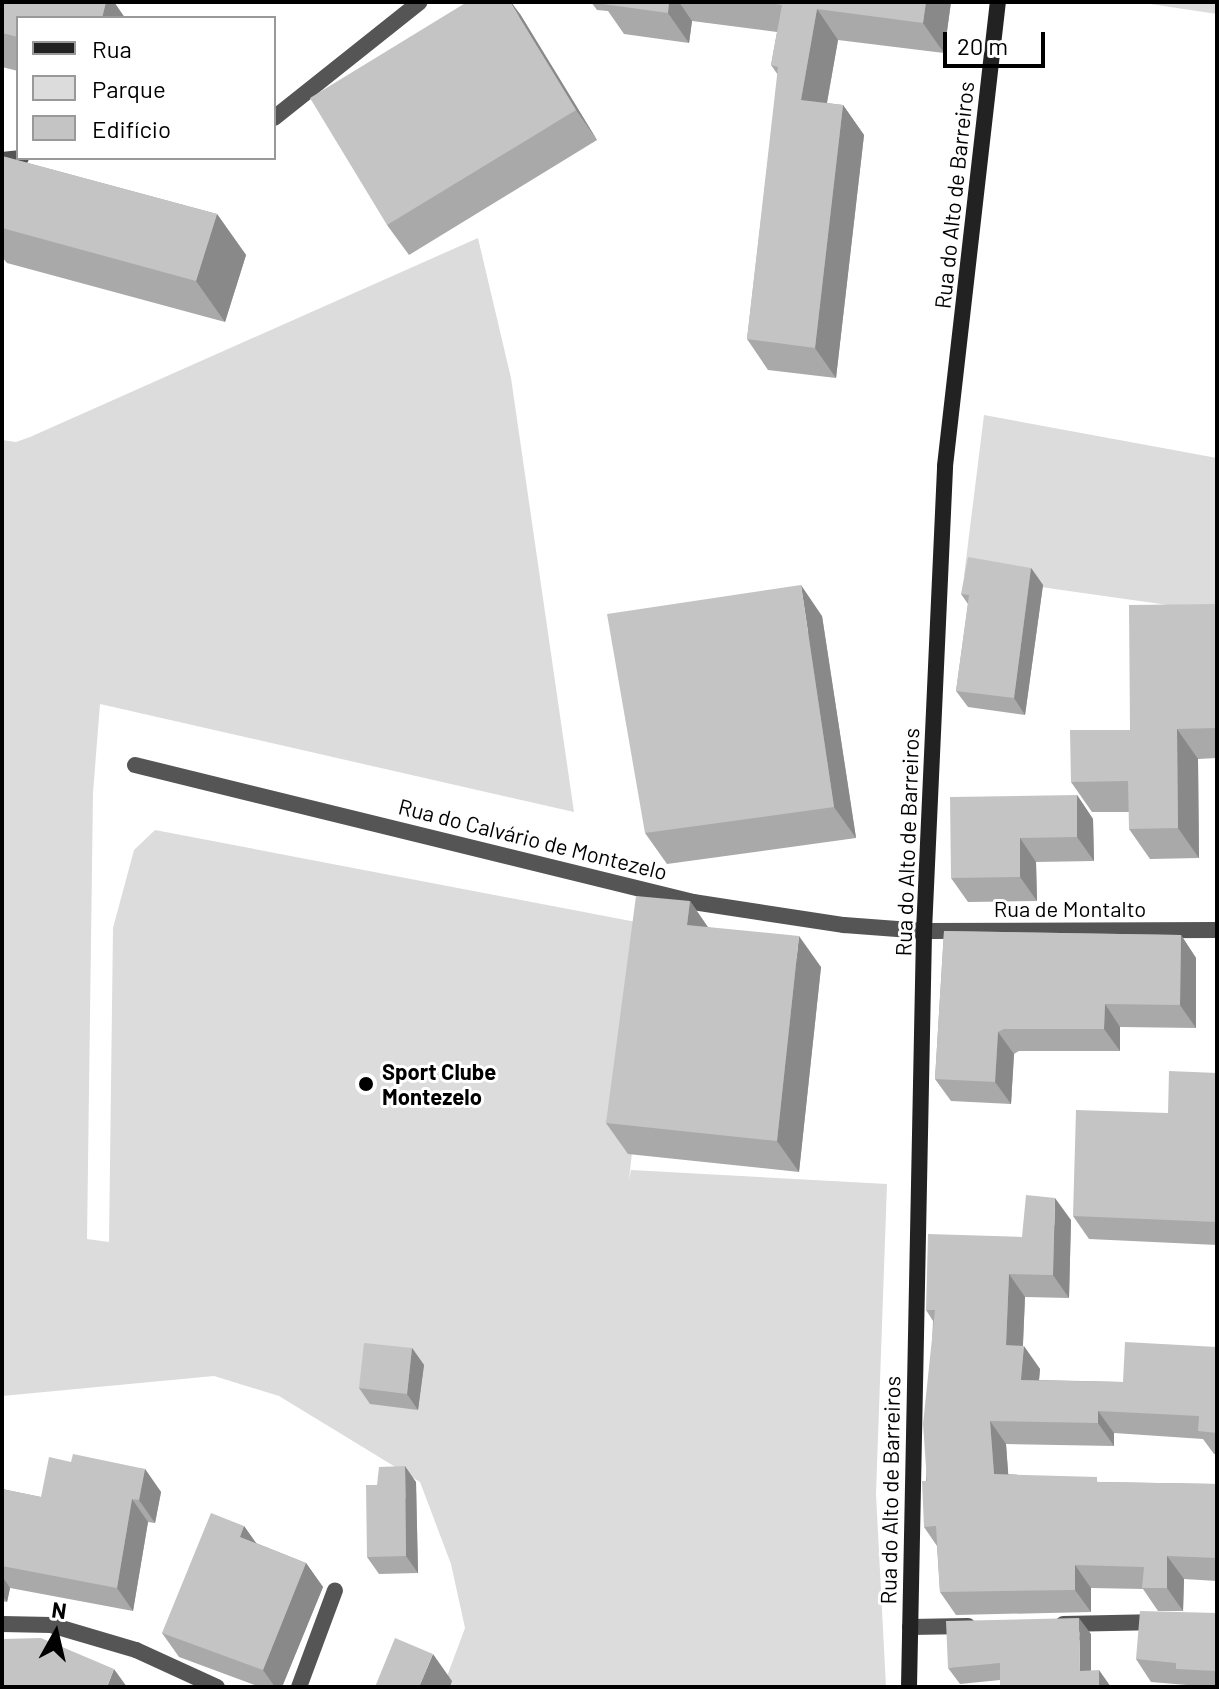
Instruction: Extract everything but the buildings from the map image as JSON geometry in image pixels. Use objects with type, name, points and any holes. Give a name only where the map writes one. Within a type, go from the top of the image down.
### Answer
[{"type":"street","points":[[276,116],[420,2]]},
{"type":"street","name":"Rua do Alto de Barreiros","points":[[909,1687],[924,931],[945,466],[998,2]]},
{"type":"street","name":"Rua do Calvário de Montezelo","points":[[135,765],[693,902],[844,925],[924,931]]},
{"type":"street","name":"Rua de Montalto","points":[[924,931],[1217,930]]},
{"type":"street","points":[[299,1687],[335,1590]]},
{"type":"street","points":[[1048,1624],[1186,1622]]},
{"type":"street","points":[[2,1624],[51,1625],[136,1650],[217,1687]]},
{"type":"street","points":[[910,1627],[986,1625]]},
{"type":"green space","points":[[1137,2],[1217,2],[1217,14]]},
{"type":"green space","points":[[478,238],[511,378],[574,812],[100,704],[93,793],[87,1239],[109,1242],[113,928],[134,850],[155,830],[657,926],[629,1180],[631,1170],[887,1184],[876,1494],[886,1687],[443,1687],[465,1628],[451,1564],[420,1482],[279,1396],[214,1376],[2,1396],[2,440],[16,442],[30,437]]},
{"type":"green space","points":[[984,415],[1217,458],[1217,612],[964,576]]},
{"type":"place","name":"Sport Clube Montezelo","points":[[366,1084]]}]
